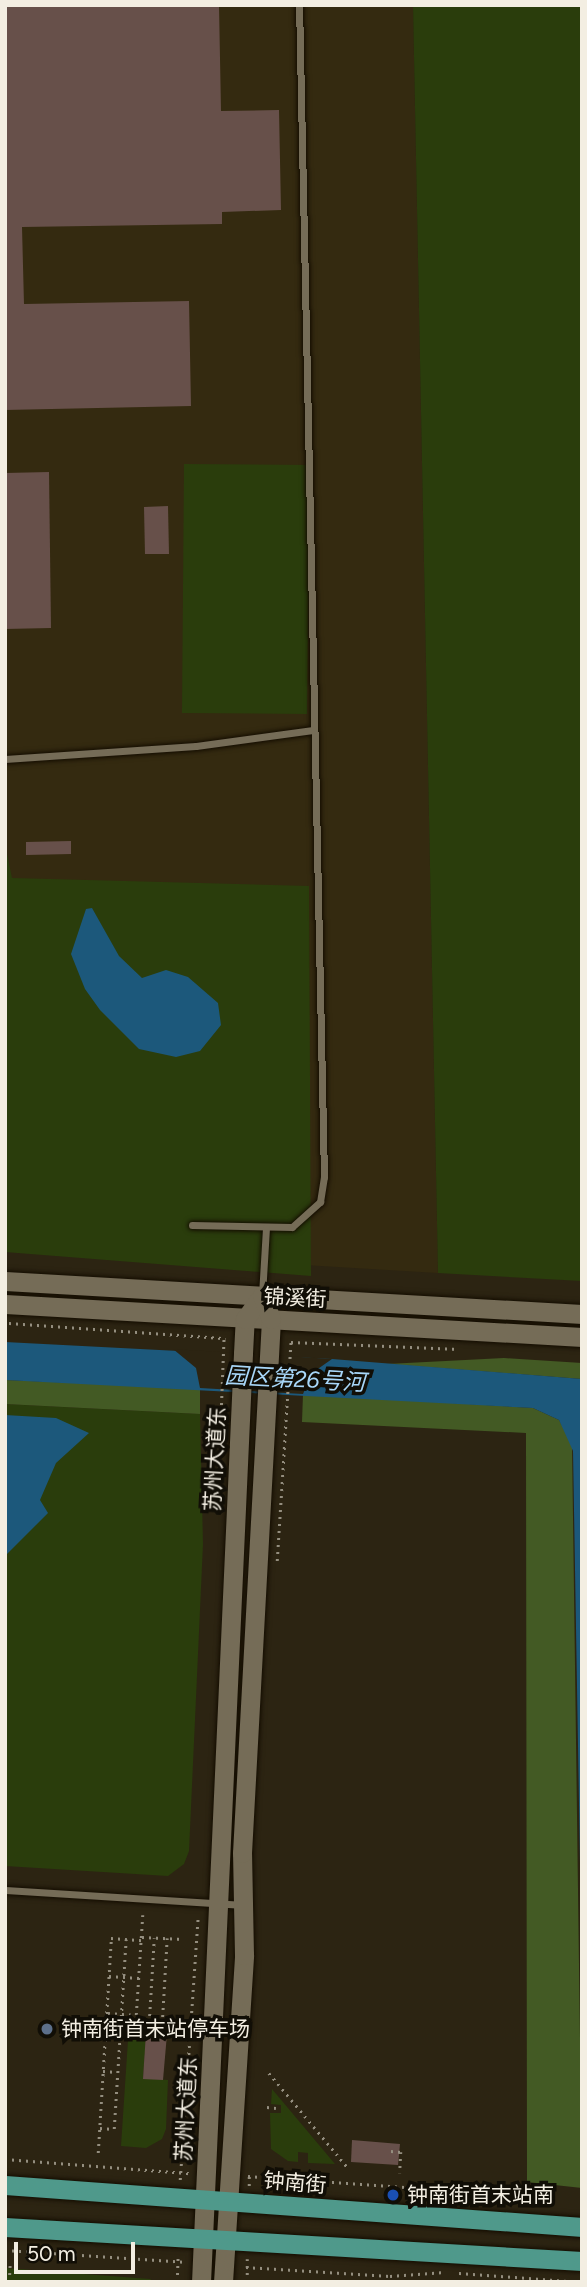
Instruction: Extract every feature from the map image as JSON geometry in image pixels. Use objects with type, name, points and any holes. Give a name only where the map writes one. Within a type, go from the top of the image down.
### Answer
[{"type":"main road","name":"锦溪街","points":[[5,1281],[582,1314]]},
{"type":"main road","points":[[245,1319],[262,1296]]},
{"type":"main road","points":[[224,2274],[243,1955],[242,1905],[271,1319],[262,1296]]},
{"type":"main road","name":"锦溪街","points":[[5,1304],[582,1337]]},
{"type":"main road","name":"苏州大道东","points":[[202,2273],[217,1904],[231,1390],[244,1346],[245,1319]]},
{"type":"main road","name":"钟南街","points":[[5,2185],[582,2227]]},
{"type":"main road","points":[[5,2227],[248,2239],[582,2261]]},
{"type":"lane","points":[[192,1225],[292,1227],[309,1216],[320,1202],[324,1177],[299,5]]},
{"type":"lane","points":[[5,759],[197,746],[313,730]]},
{"type":"lane","points":[[262,1296],[266,1228]]},
{"type":"lane","points":[[5,1889],[242,1905]]},
{"type":"path","points":[[5,1323],[244,1346]]},
{"type":"path","points":[[269,1348],[464,1349]]},
{"type":"path","points":[[223,1352],[231,1390]]},
{"type":"path","points":[[275,1574],[281,1536],[290,1356]]},
{"type":"path","points":[[144,1915],[136,2022],[178,2026]]},
{"type":"path","points":[[98,2153],[111,1938],[183,1939]]},
{"type":"path","points":[[149,2023],[155,1938]]},
{"type":"path","points":[[158,2041],[167,1938]]},
{"type":"path","points":[[100,2128],[114,2129],[126,1939]]},
{"type":"path","points":[[109,1976],[139,1978]]},
{"type":"path","points":[[107,2013],[136,2015]]},
{"type":"path","points":[[103,2071],[118,2072]]},
{"type":"path","points":[[269,2073],[349,2169]]},
{"type":"path","points":[[267,2107],[276,2108]]},
{"type":"path","points":[[391,2151],[401,2152],[400,2172]]},
{"type":"path","points":[[5,2159],[205,2174]]},
{"type":"path","points":[[248,2202],[250,2167]]},
{"type":"path","points":[[228,2176],[448,2190],[503,2203]]},
{"type":"path","points":[[247,2282],[248,2239]]},
{"type":"path","points":[[5,2250],[202,2273]]},
{"type":"path","points":[[9,2282],[10,2261]]},
{"type":"path","points":[[224,2274],[247,2267],[390,2276],[445,2272],[580,2282]]},
{"type":"shaded area","points":[[5,5],[413,5],[438,1273],[5,1247]]},
{"type":"green space","points":[[413,5],[582,5],[582,1281],[438,1273]]},
{"type":"green space","points":[[184,464],[310,465],[307,714],[182,713]]},
{"type":"green space","points":[[5,844],[12,878],[309,886],[311,1276],[5,1252]]},
{"type":"green space","points":[[504,1358],[582,1363],[582,1379],[387,1364]]},
{"type":"green space","points":[[5,1380],[200,1388],[200,1414],[5,1404]]},
{"type":"green space","points":[[303,1394],[533,1408],[559,1420],[572,1443],[582,2188],[527,2182],[526,1433],[302,1422]]},
{"type":"green space","points":[[5,1404],[200,1414],[203,1544],[189,1851],[184,1864],[168,1876],[5,1866]]},
{"type":"green space","points":[[129,2025],[147,2026],[143,2078],[168,2080],[166,2129],[162,2139],[146,2148],[121,2146]]},
{"type":"green space","points":[[272,2089],[335,2164],[308,2163],[308,2153],[298,2152],[298,2162],[288,2161],[271,2149],[270,2113],[281,2113],[281,2105],[271,2104]]},
{"type":"green space","points":[[5,2268],[150,2279],[154,2282],[5,2282]]},
{"type":"water","points":[[92,908],[119,956],[142,978],[166,970],[188,977],[218,1003],[221,1025],[200,1051],[176,1057],[139,1049],[100,1010],[85,989],[71,954],[86,909]]},
{"type":"water","name":"园区第26号河","points":[[5,1342],[332,1359],[582,1379],[582,1981],[573,1451],[559,1420],[533,1408],[5,1380]]},
{"type":"water","points":[[5,1415],[56,1418],[89,1433],[56,1463],[40,1500],[48,1513],[5,1556]]},
{"type":"pier","points":[[173,1349],[332,1359],[312,1373],[303,1394],[200,1388],[196,1368]]},
{"type":"building","points":[[5,5],[219,5],[221,111],[279,110],[281,210],[222,212],[222,224],[22,227],[24,304],[189,301],[191,406],[5,410]]},
{"type":"building","points":[[49,472],[51,628],[5,629],[5,473]]},
{"type":"building","points":[[168,506],[169,554],[145,554],[144,507]]},
{"type":"building","points":[[71,841],[71,854],[26,855],[26,842]]},
{"type":"building","points":[[146,2032],[167,2034],[163,2080],[143,2079]]},
{"type":"building","points":[[352,2140],[400,2144],[398,2165],[351,2162]]},
{"type":"place","name":"钟南街首末站停车场","points":[[47,2029]]},
{"type":"place","name":"钟南街首末站南","points":[[393,2195]]}]
